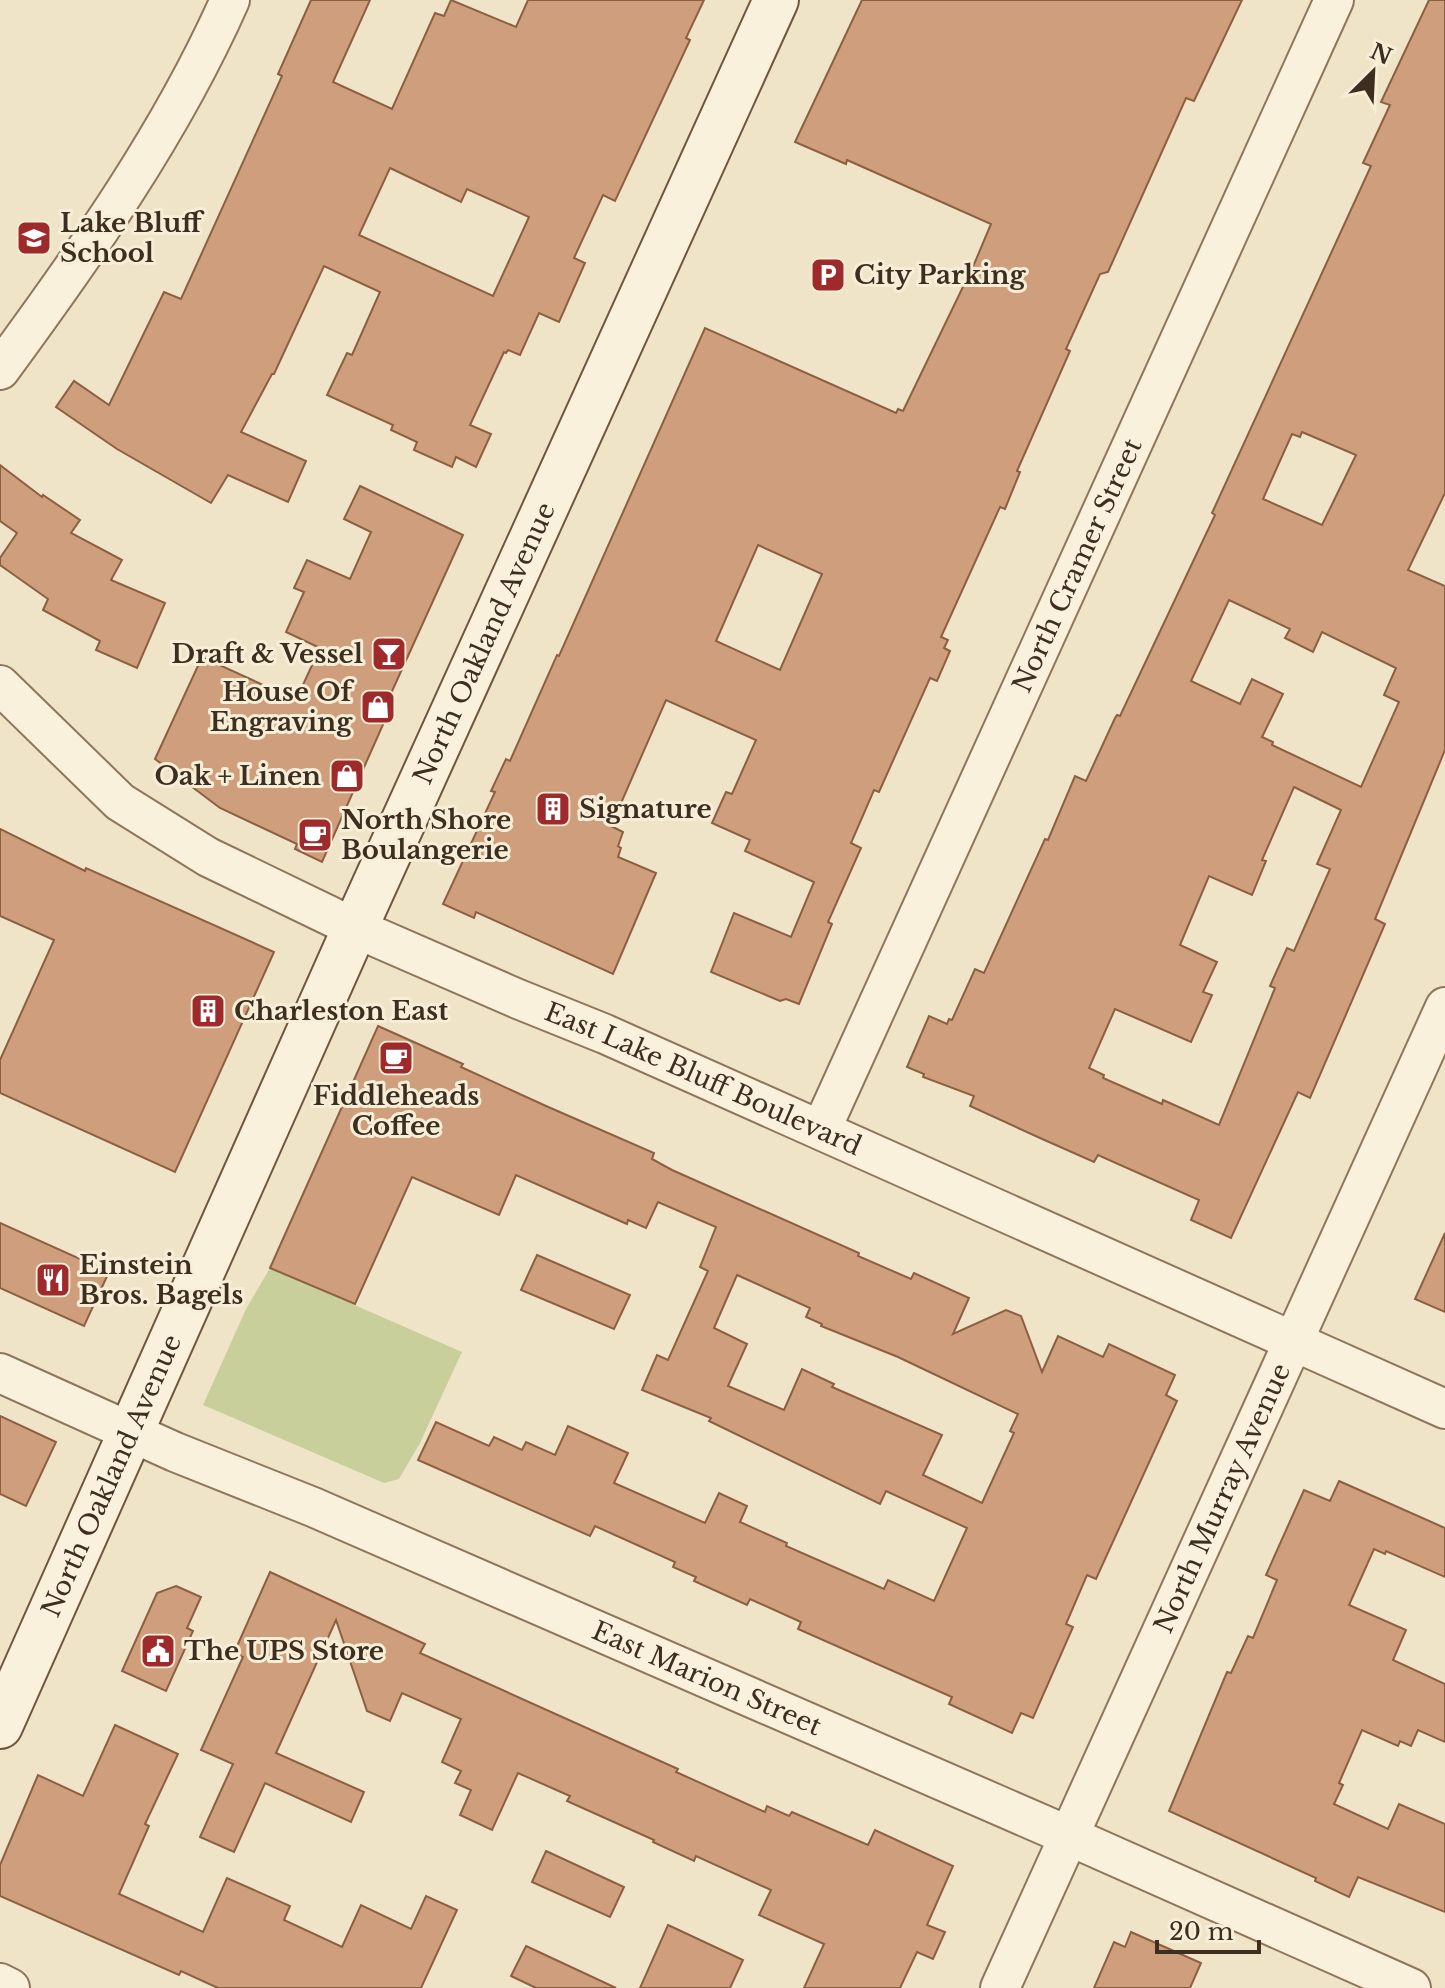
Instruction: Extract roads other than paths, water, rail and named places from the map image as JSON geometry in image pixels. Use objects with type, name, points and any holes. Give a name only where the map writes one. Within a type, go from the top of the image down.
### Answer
[{"type":"main road","name":"North Oakland Avenue","points":[[0,1726],[355,928],[776,0]]},
{"type":"street","points":[[0,370],[75,267],[158,139],[209,48],[230,0]]},
{"type":"street","name":"North Cramer Street","points":[[821,1130],[1334,0]]},
{"type":"street","name":"East Lake Bluff Boulevard","points":[[0,685],[120,802],[208,857],[355,928],[605,1034],[1445,1409]]},
{"type":"street","name":"North Murray Avenue","points":[[1000,1988],[1445,1007]]},
{"type":"street","name":"East Marion Street","points":[[0,1373],[130,1432],[313,1507],[1069,1836],[1411,1988]]},
{"type":"street","points":[[0,1983],[10,1988]]},
{"type":"place","name":"Lake Bluff School","points":[[34,238]]},
{"type":"place","name":"City Parking","points":[[828,275]]},
{"type":"place","name":"Draft & Vessel","points":[[389,654]]},
{"type":"place","name":"House Of Engraving","points":[[378,707]]},
{"type":"place","name":"Oak + Linen","points":[[347,776]]},
{"type":"place","name":"Signature","points":[[553,809]]},
{"type":"place","name":"North Shore Boulangerie","points":[[315,835]]},
{"type":"place","name":"Charleston East","points":[[208,1011]]},
{"type":"place","name":"Fiddleheads Coffee","points":[[396,1058]]},
{"type":"place","name":"Einstein Bros. Bagels","points":[[53,1280]]},
{"type":"place","name":"The UPS Store","points":[[158,1651]]}]
